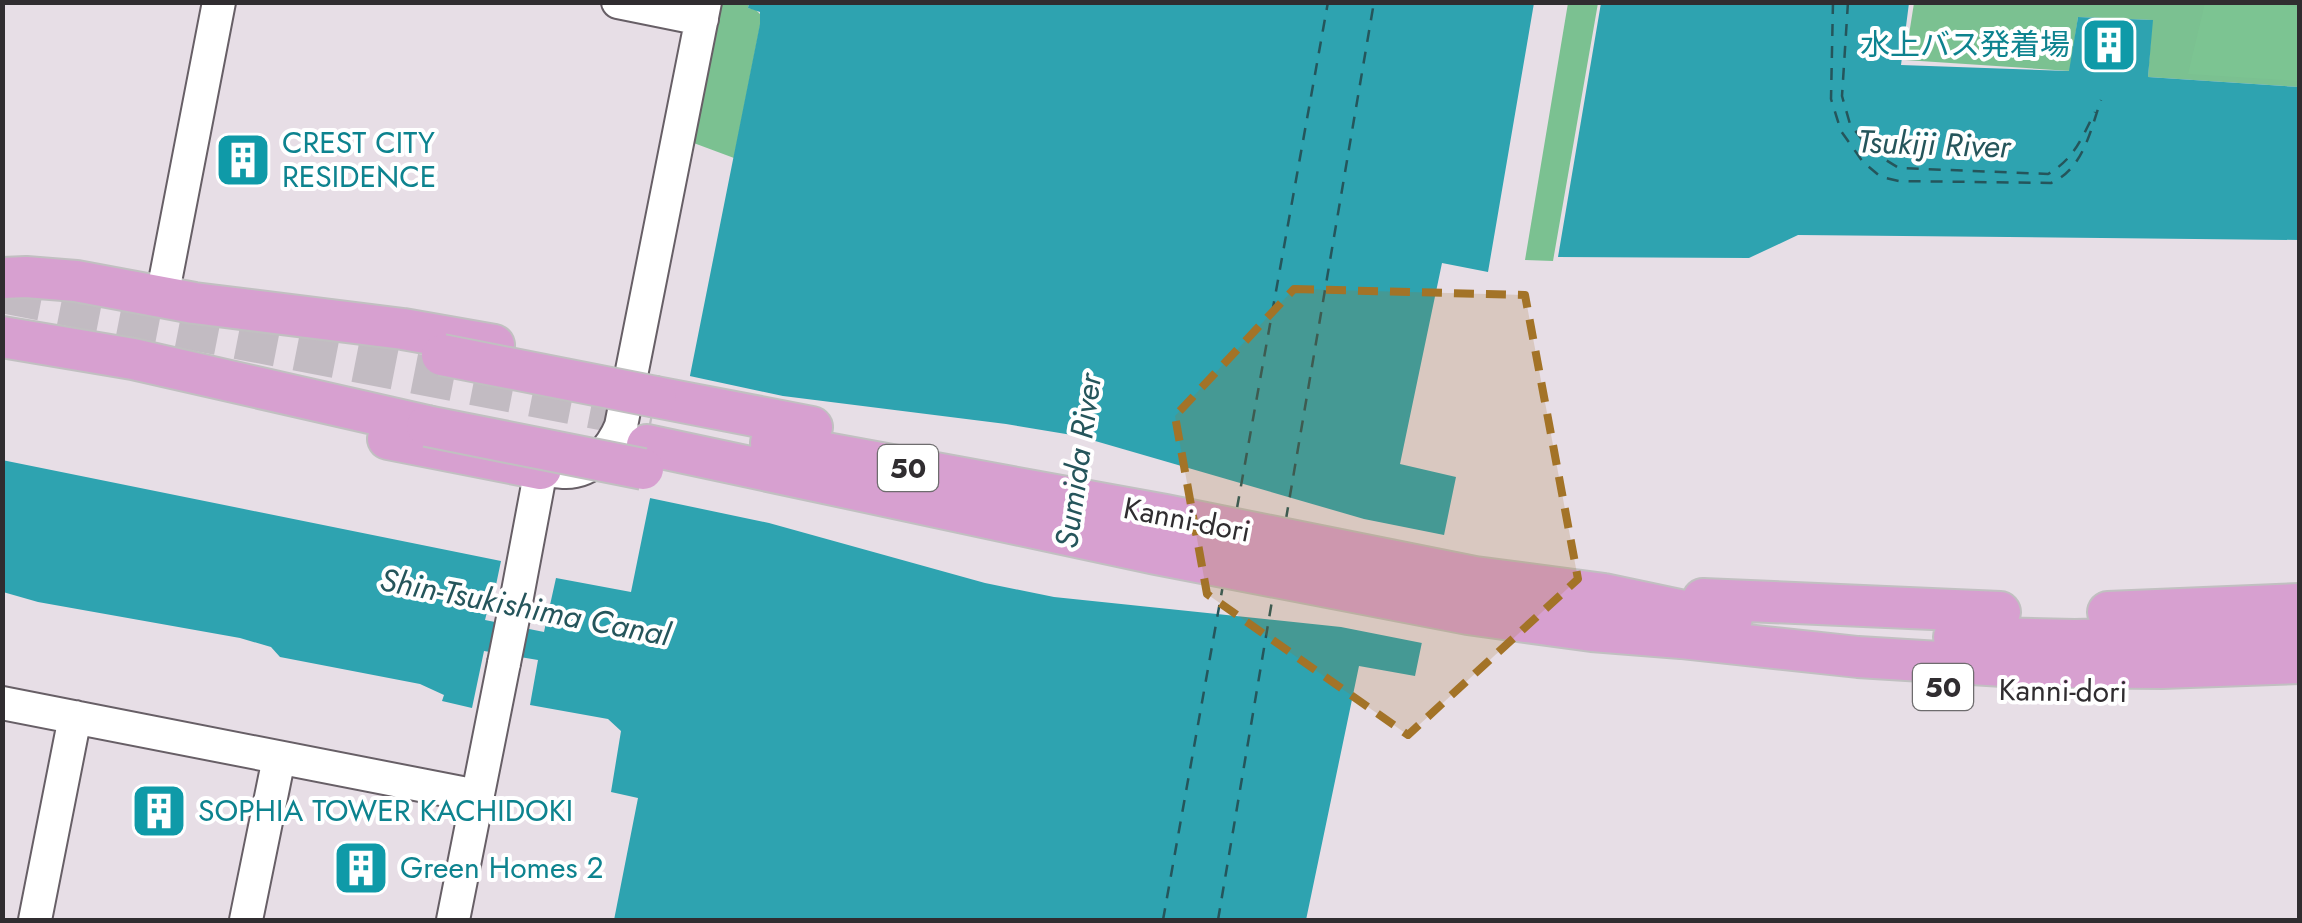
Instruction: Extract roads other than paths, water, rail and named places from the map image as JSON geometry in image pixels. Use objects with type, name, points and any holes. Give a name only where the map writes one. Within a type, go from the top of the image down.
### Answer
[{"type":"main road","points":[[3,278],[76,281],[162,298],[402,329],[632,372]]},
{"type":"main road","name":"50","points":[[3,278],[442,355],[842,433],[1165,515]]},
{"type":"main road","name":"50","points":[[2,337],[133,359],[427,426],[827,506],[1156,554]]},
{"type":"main road","points":[[133,359],[161,391],[178,396],[541,469]]},
{"type":"main road","name":"Kanni-dori","points":[[1472,595],[1165,515],[650,432],[1156,554],[1598,613],[2030,613],[2300,604]]},
{"type":"main road","name":"Kanni-dori","points":[[1598,613],[1689,612],[1885,633],[2075,640],[2300,634]]},
{"type":"main road","name":"Kanni-dori","points":[[1598,613],[1681,638],[1858,657],[2020,667],[2300,664]]},
{"type":"main road","name":"Kanni-dori","points":[[1598,613],[1747,666],[1794,674],[1926,686],[2088,693],[2300,688]]},
{"type":"street","points":[[162,298],[219,2]]},
{"type":"street","points":[[453,920],[541,469],[569,473],[585,468],[614,442],[621,426],[704,11],[618,2]]},
{"type":"street","points":[[2,703],[476,796]]},
{"type":"street","points":[[35,920],[75,717]]},
{"type":"street","points":[[246,920],[279,758]]},
{"type":"water","name":"Sumida River","points":[[749,3],[1534,3],[1488,272],[1442,263],[1400,464],[1456,477],[1415,676],[1359,666],[1306,920],[614,920],[638,798],[611,792],[621,731],[608,719],[530,705],[538,660],[484,651],[472,708],[442,701],[444,695],[420,684],[280,657],[271,647],[240,638],[38,602],[3,592],[2,460],[501,561],[485,620],[544,632],[556,578],[631,592],[657,464],[674,456],[760,24],[760,12],[748,8]]},
{"type":"water","name":"Tsukiji River","points":[[1601,3],[1909,3],[1901,65],[2069,71],[2078,17],[2153,20],[2148,77],[2299,87],[2299,240],[1798,235],[1749,258],[1558,257]]},
{"type":"tunnel","points":[[2,293],[652,420]]},
{"type":"place","name":"水上バス発着場","points":[[2109,45]]},
{"type":"place","name":"CREST CITY RESIDENCE","points":[[243,160]]},
{"type":"place","name":"SOPHIA TOWER KACHIDOKI","points":[[159,811]]},
{"type":"place","name":"Green Homes 2","points":[[361,868]]},
{"type":"water label","name":"Shin-Tsukishima Canal","points":[[525,607]]}]
